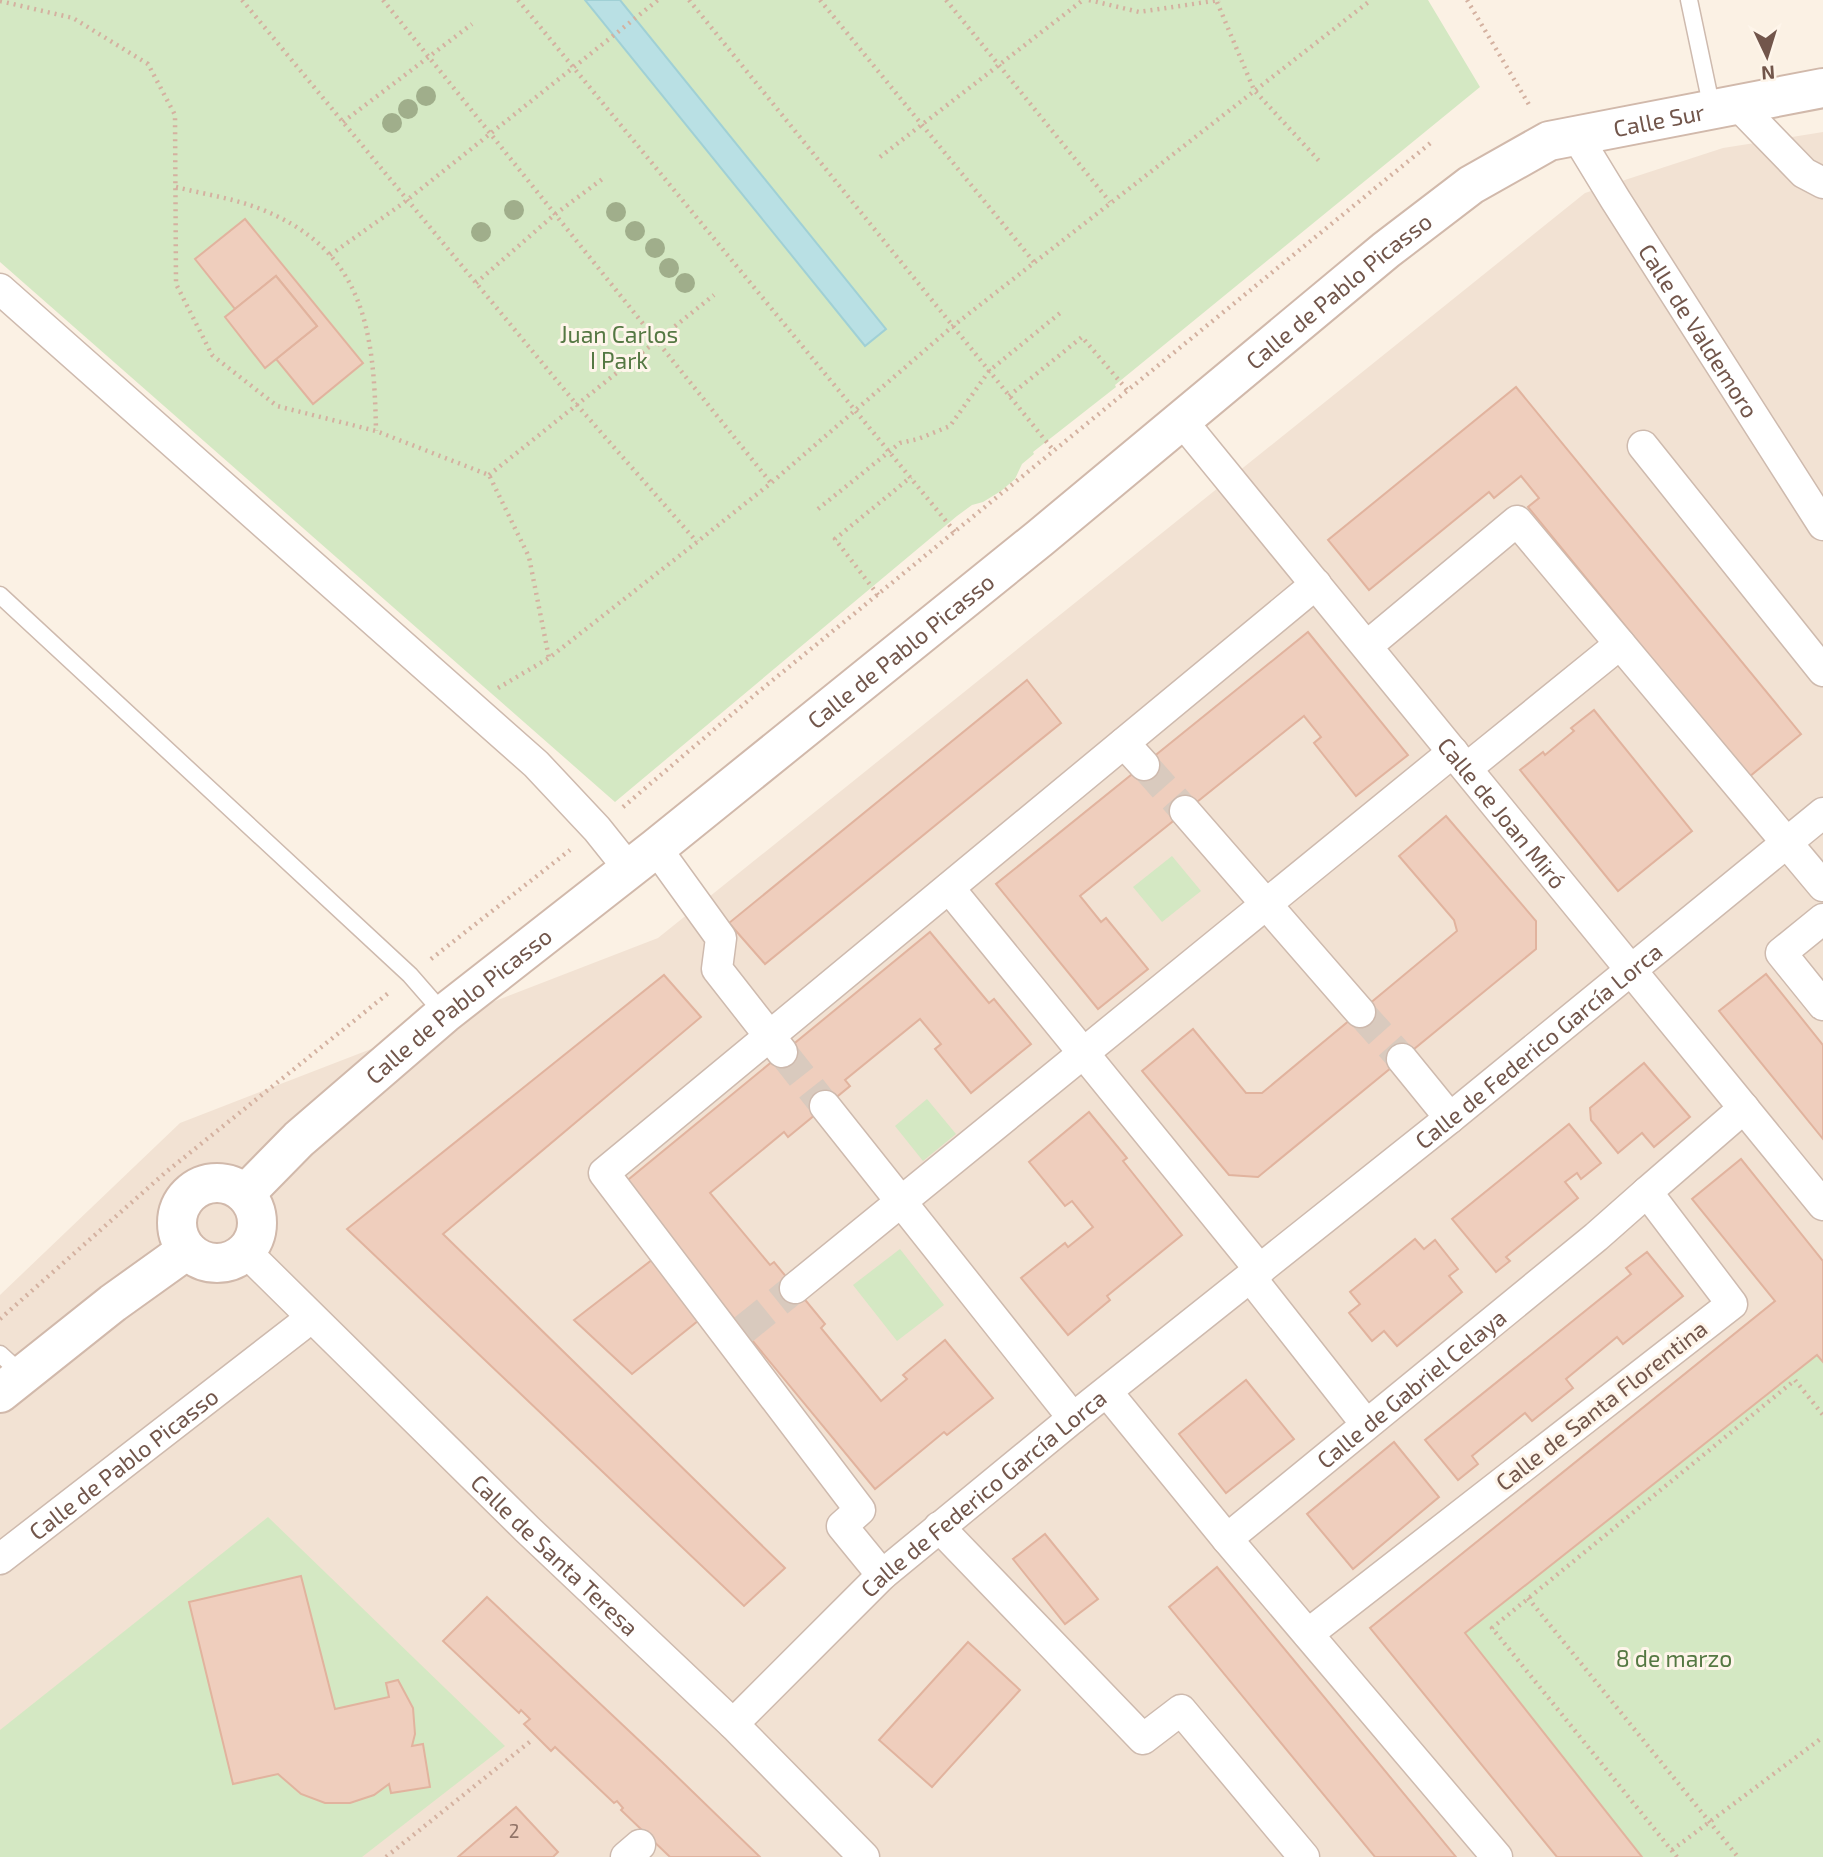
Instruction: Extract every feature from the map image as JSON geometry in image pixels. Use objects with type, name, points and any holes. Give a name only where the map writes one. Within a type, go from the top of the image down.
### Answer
[{"type":"main road","name":"Calle Sur","points":[[1563,138],[1823,88]]},
{"type":"main road","name":"Calle de Pablo Picasso","points":[[245,1194],[299,1139],[444,1014],[643,858],[1182,421],[1386,250],[1471,185],[1563,138]]},
{"type":"main road","points":[[220,1182],[245,1194],[257,1216],[257,1229],[253,1241],[245,1251],[222,1262],[209,1262],[197,1258],[187,1250],[177,1225],[178,1211],[194,1189],[220,1182]]},
{"type":"main road","points":[[8,1374],[187,1250]]},
{"type":"street","points":[[1725,107],[1804,173],[1823,183]]},
{"type":"street","name":"Calle de Valdemoro","points":[[1563,138],[1615,199],[1823,525]]},
{"type":"street","points":[[0,289],[536,764],[597,829],[643,858],[721,938],[717,969],[776,1045]]},
{"type":"street","name":"Calle de Joan Miró","points":[[1182,421],[1823,1205]]},
{"type":"street","points":[[1643,446],[1823,670]]},
{"type":"street","points":[[1367,646],[1517,521],[1823,886]]},
{"type":"street","points":[[882,1575],[842,1526],[860,1510],[736,1336],[604,1172],[776,1045],[949,888],[1134,754],[1316,584]]},
{"type":"street","points":[[795,1288],[1266,904],[1620,644]]},
{"type":"street","points":[[1185,811],[1360,1012]]},
{"type":"street","name":"Calle de Federico García Lorca","points":[[733,1724],[882,1575],[939,1527],[1450,1118],[1823,813]]},
{"type":"street","points":[[949,888],[1083,1053],[1256,1274],[1366,1424]]},
{"type":"street","points":[[1823,919],[1781,953],[1823,1005]]},
{"type":"street","points":[[1402,1059],[1450,1118]]},
{"type":"street","points":[[825,1106],[1073,1418]]},
{"type":"street","points":[[1647,1192],[1744,1108]]},
{"type":"street","name":"Calle de Gabriel Celaya","points":[[1227,1539],[1596,1237],[1647,1192]]},
{"type":"street","name":"Calle de Santa Florentina","points":[[1308,1634],[1732,1304],[1647,1192]]},
{"type":"street","name":"Calle de Santa Teresa","points":[[245,1251],[527,1529],[733,1724],[864,1857]]},
{"type":"street","name":"Calle de Pablo Picasso","points":[[0,1559],[311,1318]]},
{"type":"street","points":[[1107,1392],[1227,1539],[1497,1857]]},
{"type":"street","points":[[939,1527],[1143,1739],[1181,1710],[1304,1857]]},
{"type":"lane","points":[[1689,0],[1725,107]]},
{"type":"lane","points":[[0,595],[410,975],[444,1014]]},
{"type":"path","points":[[242,0],[577,405],[697,542]]},
{"type":"path","points":[[383,0],[771,482]]},
{"type":"path","points":[[518,0],[955,532]]},
{"type":"path","points":[[330,255],[407,200],[657,0]]},
{"type":"path","points":[[689,0],[1054,451]]},
{"type":"path","points":[[820,0],[1034,262]]},
{"type":"path","points":[[946,0],[1110,202]]},
{"type":"path","points":[[880,157],[1083,0]]},
{"type":"path","points":[[1089,0],[1139,12],[1219,1],[1254,90],[1321,163]]},
{"type":"path","points":[[494,690],[549,658],[697,542],[856,411],[953,326],[1371,0]]},
{"type":"path","points":[[1467,0],[1563,138]]},
{"type":"path","points":[[0,1],[73,18],[148,64],[175,115],[176,284],[212,355],[277,406],[376,431],[489,475],[529,557],[549,658]]},
{"type":"path","points":[[343,122],[472,24]]},
{"type":"path","points":[[0,1319],[166,1172],[410,975],[597,829],[877,595],[1433,141]]},
{"type":"path","points":[[476,283],[554,215],[605,177]]},
{"type":"path","points":[[176,187],[258,208],[309,235],[330,255],[358,296],[366,323],[375,382],[376,431]]},
{"type":"path","points":[[489,475],[715,295]]},
{"type":"path","points":[[818,509],[901,443],[950,426],[989,371],[1060,313]]},
{"type":"path","points":[[1009,396],[1082,337],[1128,391]]},
{"type":"path","points":[[877,595],[835,540],[911,477]]},
{"type":"path","points":[[1677,1857],[1492,1628],[1794,1380],[1823,1415]]},
{"type":"path","points":[[1528,1598],[1738,1857]]},
{"type":"path","points":[[1672,1850],[1823,1737]]},
{"type":"path","points":[[386,1857],[532,1740]]},
{"type":"shaded area","points":[[1823,132],[1823,1857],[0,1857],[0,1295],[180,1123],[658,938],[1585,193],[1723,148]]},
{"type":"green space","name":"Juan Carlos I Park","points":[[0,0],[1428,0],[1480,87],[1115,385],[1116,387],[1033,452],[1022,464],[1015,479],[1001,491],[972,505],[957,516],[615,802],[0,262]]},
{"type":"green space","points":[[1172,856],[1201,891],[1162,922],[1133,887]]},
{"type":"green space","points":[[927,1099],[956,1134],[923,1161],[895,1126]]},
{"type":"green space","points":[[900,1249],[944,1305],[897,1341],[853,1285]]},
{"type":"green space","name":"8 de marzo","points":[[1817,1355],[1823,1362],[1823,1857],[1642,1857],[1465,1633]]},
{"type":"green space","points":[[268,1517],[505,1746],[362,1857],[0,1857],[0,1730]]},
{"type":"water","points":[[585,0],[620,0],[886,329],[865,346]]},
{"type":"building","points":[[245,219],[363,363],[313,404],[276,359],[317,326],[276,276],[235,309],[195,259]]},
{"type":"building","points":[[276,276],[317,326],[265,368],[225,317]]},
{"type":"building","points":[[1516,387],[1801,734],[1749,777],[1528,507],[1539,498],[1521,476],[1494,498],[1489,492],[1369,590],[1328,540]]},
{"type":"building","points":[[1308,632],[1408,755],[1356,796],[1314,743],[1321,737],[1304,716],[1080,896],[1101,922],[1106,918],[1148,969],[1098,1009],[996,884]]},
{"type":"building","points":[[1027,680],[1061,723],[765,964],[729,923]]},
{"type":"building","points":[[1594,710],[1692,831],[1618,891],[1520,770],[1543,752],[1545,755],[1574,731],[1571,728]]},
{"type":"building","points":[[1446,816],[1536,921],[1536,949],[1258,1177],[1229,1175],[1142,1071],[1193,1029],[1246,1093],[1262,1093],[1457,931],[1454,920],[1399,856]]},
{"type":"building","points":[[930,932],[989,1003],[994,999],[1031,1044],[971,1093],[935,1049],[941,1044],[920,1019],[845,1080],[850,1086],[788,1137],[784,1132],[710,1193],[770,1265],[774,1262],[825,1324],[821,1328],[881,1401],[907,1379],[903,1375],[945,1340],[993,1398],[947,1435],[944,1432],[875,1489],[623,1184]]},
{"type":"building","points":[[1766,974],[1823,1045],[1823,1139],[1719,1011]]},
{"type":"building","points":[[664,975],[701,1017],[443,1234],[785,1568],[744,1606],[347,1229]]},
{"type":"building","points":[[1644,1063],[1690,1117],[1654,1147],[1642,1133],[1618,1153],[1591,1120],[1590,1108]]},
{"type":"building","points":[[1089,1112],[1127,1158],[1123,1161],[1182,1235],[1107,1296],[1110,1300],[1068,1335],[1021,1278],[1065,1243],[1068,1247],[1093,1227],[1072,1201],[1065,1206],[1029,1162]]},
{"type":"building","points":[[1569,1124],[1601,1163],[1581,1179],[1577,1173],[1565,1182],[1578,1198],[1506,1257],[1510,1261],[1496,1272],[1452,1219]]},
{"type":"building","points":[[1741,1159],[1823,1261],[1823,1362],[1817,1355],[1465,1633],[1642,1857],[1557,1857],[1370,1628],[1775,1301],[1692,1199]]},
{"type":"building","points":[[1415,1239],[1424,1249],[1435,1240],[1458,1269],[1449,1276],[1462,1292],[1397,1346],[1384,1331],[1372,1341],[1349,1313],[1360,1304],[1350,1292]]},
{"type":"building","points":[[1647,1252],[1683,1296],[1623,1344],[1617,1337],[1566,1379],[1573,1388],[1532,1421],[1525,1413],[1472,1456],[1478,1464],[1458,1480],[1425,1440],[1631,1274],[1626,1268]]},
{"type":"building","points":[[657,1256],[704,1316],[632,1374],[574,1320]]},
{"type":"building","points":[[1246,1380],[1294,1439],[1226,1493],[1179,1434]]},
{"type":"building","points":[[1394,1442],[1439,1497],[1353,1569],[1307,1514]]},
{"type":"building","points":[[1045,1534],[1098,1599],[1065,1624],[1013,1559]]},
{"type":"building","points":[[1217,1567],[1456,1857],[1375,1857],[1169,1607]]},
{"type":"building","points":[[301,1576],[335,1709],[389,1697],[386,1683],[398,1680],[413,1708],[415,1734],[412,1746],[423,1744],[430,1787],[391,1793],[389,1784],[374,1795],[350,1803],[325,1803],[301,1794],[278,1774],[233,1784],[189,1602]]},
{"type":"building","points":[[487,1597],[760,1857],[670,1857],[621,1810],[623,1808],[617,1801],[614,1803],[555,1747],[551,1751],[524,1724],[530,1719],[521,1710],[519,1713],[443,1641]]},
{"type":"building","points":[[968,1642],[1020,1690],[932,1787],[879,1740]]},
{"type":"building","points":[[516,1807],[558,1852],[553,1857],[458,1857]]},
{"type":"tunnel","points":[[1144,765],[1185,811]]},
{"type":"tunnel","points":[[1360,1012],[1402,1059]]},
{"type":"tunnel","points":[[783,1053],[825,1106]]},
{"type":"tunnel","points":[[743,1330],[795,1288]]}]
